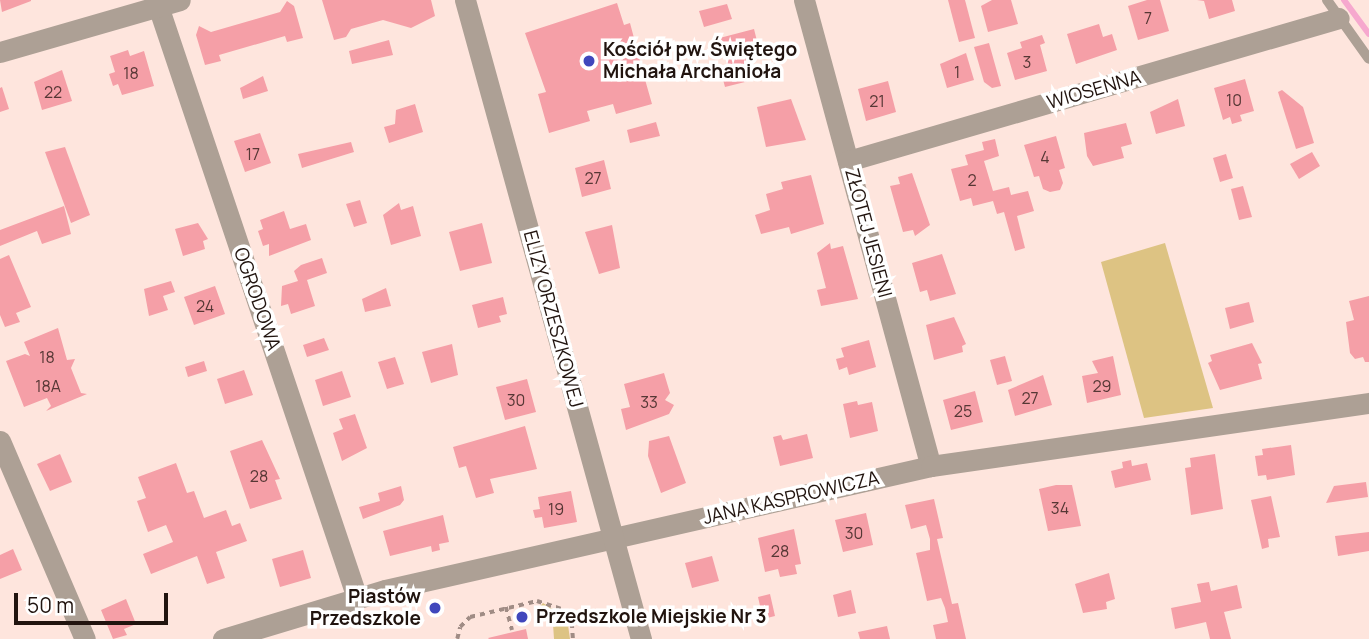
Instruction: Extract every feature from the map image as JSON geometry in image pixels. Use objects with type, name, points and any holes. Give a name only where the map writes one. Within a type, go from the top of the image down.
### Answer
[{"type":"street","points":[[0,52],[157,3],[180,0]]},
{"type":"street","name":"ELIZY ORZESZKOWEJ","points":[[464,0],[641,639]]},
{"type":"street","name":"ZŁOTEJ JESIENI","points":[[804,0],[931,466]]},
{"type":"street","name":"OGRODOWA","points":[[157,3],[357,598]]},
{"type":"street","name":"WIOSENNA","points":[[848,161],[1339,18]]},
{"type":"street","name":"JANA KASPROWICZA","points":[[223,639],[357,598],[931,466],[1369,402]]},
{"type":"street","points":[[0,441],[85,639]]},
{"type":"lane","points":[[1327,0],[1369,59]]},
{"type":"path","points":[[457,639],[460,627],[470,617],[537,601],[556,605],[568,616],[573,639]]},
{"type":"path","points":[[506,607],[512,630]]},
{"type":"shaded area","points":[[1165,243],[1213,408],[1144,418],[1101,262]]},
{"type":"shaded area","points":[[543,603],[567,618],[570,639],[554,639],[553,624],[536,611]]},
{"type":"building","points":[[0,0],[31,0],[31,1],[2,12]]},
{"type":"building","points":[[322,0],[431,0],[435,16],[411,28],[383,20],[351,29],[346,37],[334,40]]},
{"type":"building","points":[[948,0],[965,0],[975,38],[959,42]]},
{"type":"building","points":[[992,0],[1011,0],[1018,24],[988,32],[981,6]]},
{"type":"building","points":[[1147,0],[1160,0],[1169,31],[1138,40],[1128,6]]},
{"type":"building","points":[[1197,0],[1232,0],[1235,11],[1209,19],[1204,1]]},
{"type":"building","points":[[287,1],[294,6],[303,38],[287,42],[285,36],[219,55],[221,61],[205,65],[196,35],[199,26],[211,32],[280,12]]},
{"type":"building","name":"Kościół pw. Świętego Michała Archanioła","points":[[617,3],[624,25],[630,23],[642,68],[635,70],[638,78],[644,76],[652,104],[616,114],[613,104],[587,111],[590,121],[549,133],[538,94],[546,92],[525,33]]},
{"type":"building","points":[[727,4],[732,19],[704,27],[699,11]]},
{"type":"building","points":[[1099,24],[1103,37],[1112,34],[1117,50],[1076,64],[1067,34]]},
{"type":"building","points":[[754,29],[759,49],[746,53],[757,79],[725,87],[720,68],[728,65],[724,52],[716,54],[712,40]]},
{"type":"building","points":[[1042,35],[1045,43],[1040,45],[1047,71],[1015,80],[1007,53],[1022,48],[1020,42]]},
{"type":"building","points":[[389,40],[393,55],[352,64],[349,51]]},
{"type":"building","points":[[989,43],[1001,86],[992,88],[984,82],[974,47]]},
{"type":"building","points":[[128,50],[130,56],[144,51],[154,86],[122,95],[118,84],[113,86],[109,74],[115,72],[110,56]]},
{"type":"building","points":[[966,53],[974,80],[947,88],[940,64]]},
{"type":"building","points":[[62,70],[72,101],[42,110],[34,82]]},
{"type":"building","points":[[263,76],[268,91],[243,99],[240,88]]},
{"type":"building","points":[[1245,79],[1254,111],[1240,115],[1242,121],[1232,124],[1230,117],[1223,120],[1214,88]]},
{"type":"building","points":[[888,81],[896,112],[866,121],[858,89]]},
{"type":"building","points":[[2,87],[9,109],[0,112],[0,88]]},
{"type":"building","points":[[1282,90],[1303,107],[1314,143],[1296,149],[1278,92]]},
{"type":"building","points":[[791,99],[806,140],[766,147],[757,107]]},
{"type":"building","points":[[1178,99],[1185,126],[1156,134],[1150,112]]},
{"type":"building","points":[[415,104],[423,132],[389,143],[384,127],[395,124],[396,110]]},
{"type":"building","points":[[656,122],[660,136],[630,143],[627,130]]},
{"type":"building","points":[[1126,123],[1132,144],[1121,147],[1124,158],[1093,166],[1087,156],[1084,133]]},
{"type":"building","points":[[260,133],[271,163],[245,172],[234,141]]},
{"type":"building","points":[[1056,136],[1065,168],[1059,170],[1063,183],[1060,190],[1050,192],[1043,189],[1039,176],[1034,177],[1024,145]]},
{"type":"building","points":[[995,139],[999,156],[984,161],[993,191],[1009,187],[1011,195],[1028,191],[1034,211],[1017,216],[1025,248],[1015,251],[1004,212],[997,214],[993,201],[973,206],[971,198],[960,201],[951,169],[968,165],[965,155],[984,150],[982,142]]},
{"type":"building","points":[[351,142],[354,152],[302,168],[298,154]]},
{"type":"building","points":[[65,147],[90,215],[71,223],[45,152]]},
{"type":"building","points":[[1312,152],[1320,166],[1299,179],[1290,164]]},
{"type":"building","points":[[1226,154],[1233,178],[1220,182],[1213,158]]},
{"type":"building","points":[[604,160],[611,189],[582,197],[575,168]]},
{"type":"building","points":[[912,173],[930,225],[915,236],[913,230],[903,232],[890,186],[900,184],[898,177]]},
{"type":"building","points":[[811,175],[824,224],[791,234],[789,227],[761,234],[755,215],[770,210],[766,194],[783,189],[781,182]]},
{"type":"building","points":[[1243,186],[1252,217],[1239,220],[1231,189]]},
{"type":"building","points":[[360,200],[367,223],[354,227],[346,204]]},
{"type":"building","points":[[399,203],[401,210],[413,206],[421,236],[391,245],[383,215]]},
{"type":"building","points":[[64,206],[71,234],[42,244],[37,231],[0,246],[0,230]]},
{"type":"building","points":[[284,211],[290,229],[306,224],[311,240],[269,256],[269,244],[263,246],[258,231],[263,229],[260,220]]},
{"type":"building","points":[[198,223],[208,239],[203,241],[205,249],[183,256],[175,229]]},
{"type":"building","points":[[482,223],[492,263],[460,271],[449,232]]},
{"type":"building","points":[[612,225],[620,268],[599,274],[585,232]]},
{"type":"building","points":[[830,243],[831,249],[843,246],[858,299],[821,306],[817,290],[826,288],[817,253]]},
{"type":"building","points":[[942,254],[956,294],[930,301],[927,290],[920,292],[912,263]]},
{"type":"building","points":[[9,255],[31,307],[16,313],[20,322],[5,327],[0,315],[0,259]]},
{"type":"building","points":[[322,258],[327,273],[307,280],[315,306],[291,314],[288,304],[281,306],[282,286],[298,281],[294,271],[301,265]]},
{"type":"building","points":[[171,281],[175,292],[163,296],[168,310],[149,316],[144,289]]},
{"type":"building","points":[[215,286],[225,314],[194,325],[184,297]]},
{"type":"building","points":[[386,288],[391,306],[365,312],[362,299]]},
{"type":"building","points":[[1369,296],[1369,362],[1365,362],[1363,357],[1355,359],[1350,353],[1346,322],[1354,320],[1349,301]]},
{"type":"building","points":[[503,297],[507,314],[499,316],[501,322],[478,328],[472,305]]},
{"type":"building","points":[[1249,302],[1254,322],[1230,329],[1225,308]]},
{"type":"building","points":[[954,317],[966,344],[962,346],[963,352],[934,360],[926,325]]},
{"type":"building","points":[[58,328],[67,360],[75,359],[71,368],[81,393],[87,394],[46,411],[51,406],[47,398],[24,407],[6,361],[25,354],[30,356],[24,342]]},
{"type":"building","points":[[324,338],[329,350],[307,357],[303,345]]},
{"type":"building","points":[[869,340],[876,367],[849,375],[847,367],[839,370],[836,359],[844,357],[841,348]]},
{"type":"building","points":[[1252,343],[1262,363],[1258,364],[1262,379],[1220,390],[1208,363],[1212,361],[1210,355]]},
{"type":"building","points":[[452,344],[458,375],[431,383],[422,352]]},
{"type":"building","points":[[1005,356],[1012,381],[997,385],[990,360]]},
{"type":"building","points":[[1113,356],[1121,395],[1087,403],[1082,376],[1098,373],[1092,361]]},
{"type":"building","points":[[395,357],[404,384],[387,389],[378,362]]},
{"type":"building","points":[[204,361],[207,371],[188,377],[185,367]]},
{"type":"building","points":[[244,370],[253,395],[225,404],[217,379]]},
{"type":"building","points":[[342,371],[351,397],[323,406],[315,380]]},
{"type":"building","points":[[664,373],[670,393],[665,400],[674,405],[669,414],[626,430],[621,409],[630,407],[624,384]]},
{"type":"building","points":[[1043,375],[1052,405],[1015,416],[1008,390]]},
{"type":"building","points":[[527,379],[536,412],[505,420],[496,387]]},
{"type":"building","points":[[975,391],[983,422],[951,430],[943,400]]},
{"type":"building","points":[[857,401],[858,405],[872,402],[878,431],[850,438],[843,404]]},
{"type":"building","points":[[355,414],[367,448],[342,461],[333,433],[343,429],[339,419]]},
{"type":"building","points":[[525,426],[537,469],[490,479],[494,493],[476,498],[466,466],[459,468],[453,447]]},
{"type":"building","points":[[807,434],[813,458],[780,466],[773,437],[781,435],[783,440]]},
{"type":"building","points":[[669,436],[686,483],[661,493],[648,456],[649,441]]},
{"type":"building","points":[[262,440],[280,479],[275,480],[282,499],[250,509],[230,451]]},
{"type":"building","points":[[1291,445],[1295,475],[1267,480],[1266,475],[1258,476],[1255,456],[1263,455],[1262,449]]},
{"type":"building","points":[[60,454],[72,482],[50,491],[37,464]]},
{"type":"building","points":[[1215,454],[1223,509],[1191,515],[1185,468],[1191,467],[1190,458]]},
{"type":"building","points":[[1131,460],[1132,466],[1147,463],[1151,480],[1115,488],[1111,471],[1123,468],[1122,462]]},
{"type":"building","points":[[176,463],[187,493],[194,491],[204,518],[226,510],[232,526],[240,523],[247,541],[216,552],[225,578],[207,584],[197,556],[151,574],[143,554],[173,542],[166,525],[148,532],[137,501],[146,498],[138,477]]},
{"type":"building","points":[[1366,482],[1368,497],[1326,503],[1334,486]]},
{"type":"building","points":[[1072,485],[1081,526],[1048,531],[1039,489]]},
{"type":"building","points":[[401,486],[404,500],[400,505],[363,519],[359,507],[380,501],[378,493]]},
{"type":"building","points":[[571,491],[577,522],[544,528],[542,517],[535,518],[533,510],[540,509],[538,497]]},
{"type":"building","points":[[1271,496],[1280,537],[1268,539],[1269,547],[1262,549],[1251,500]]},
{"type":"building","points":[[934,499],[943,538],[937,539],[952,604],[958,603],[966,639],[936,639],[933,625],[948,622],[945,608],[941,598],[927,601],[916,553],[930,550],[930,539],[926,525],[911,529],[905,505]]},
{"type":"building","points":[[866,513],[873,545],[843,552],[835,520]]},
{"type":"building","points":[[443,515],[449,542],[439,544],[440,550],[432,552],[431,546],[390,556],[383,531]]},
{"type":"building","points":[[794,529],[801,564],[795,565],[797,574],[780,577],[778,569],[765,572],[758,538]]},
{"type":"building","points":[[1369,532],[1369,551],[1338,556],[1335,536]]},
{"type":"building","points":[[13,549],[22,570],[0,579],[0,555]]},
{"type":"building","points":[[303,550],[311,578],[280,587],[272,559]]},
{"type":"building","points":[[712,556],[719,581],[692,588],[685,563]]},
{"type":"building","points":[[1109,573],[1115,599],[1106,602],[1107,609],[1083,613],[1075,584]]},
{"type":"building","points":[[1209,582],[1211,591],[1237,585],[1242,608],[1224,612],[1231,639],[1210,639],[1206,622],[1175,629],[1171,608],[1201,602],[1197,584]]},
{"type":"building","points":[[851,590],[856,613],[838,617],[833,595]]},
{"type":"building","points":[[770,594],[775,616],[763,619],[758,597]]},
{"type":"building","points":[[126,599],[136,624],[124,629],[127,635],[113,639],[101,610]]},
{"type":"building","points":[[887,626],[890,639],[860,639],[858,632]]},
{"type":"building","points":[[526,629],[528,639],[488,638]]},
{"type":"waterway","points":[[1344,0],[1369,34]]},
{"type":"place","name":"Kościół pw. Świętego Michała Archanioła","points":[[589,61]]},
{"type":"place","name":"Piastów Przedszkole","points":[[435,608]]},
{"type":"place","name":"Przedszkole Miejskie Nr 3","points":[[522,617]]}]
